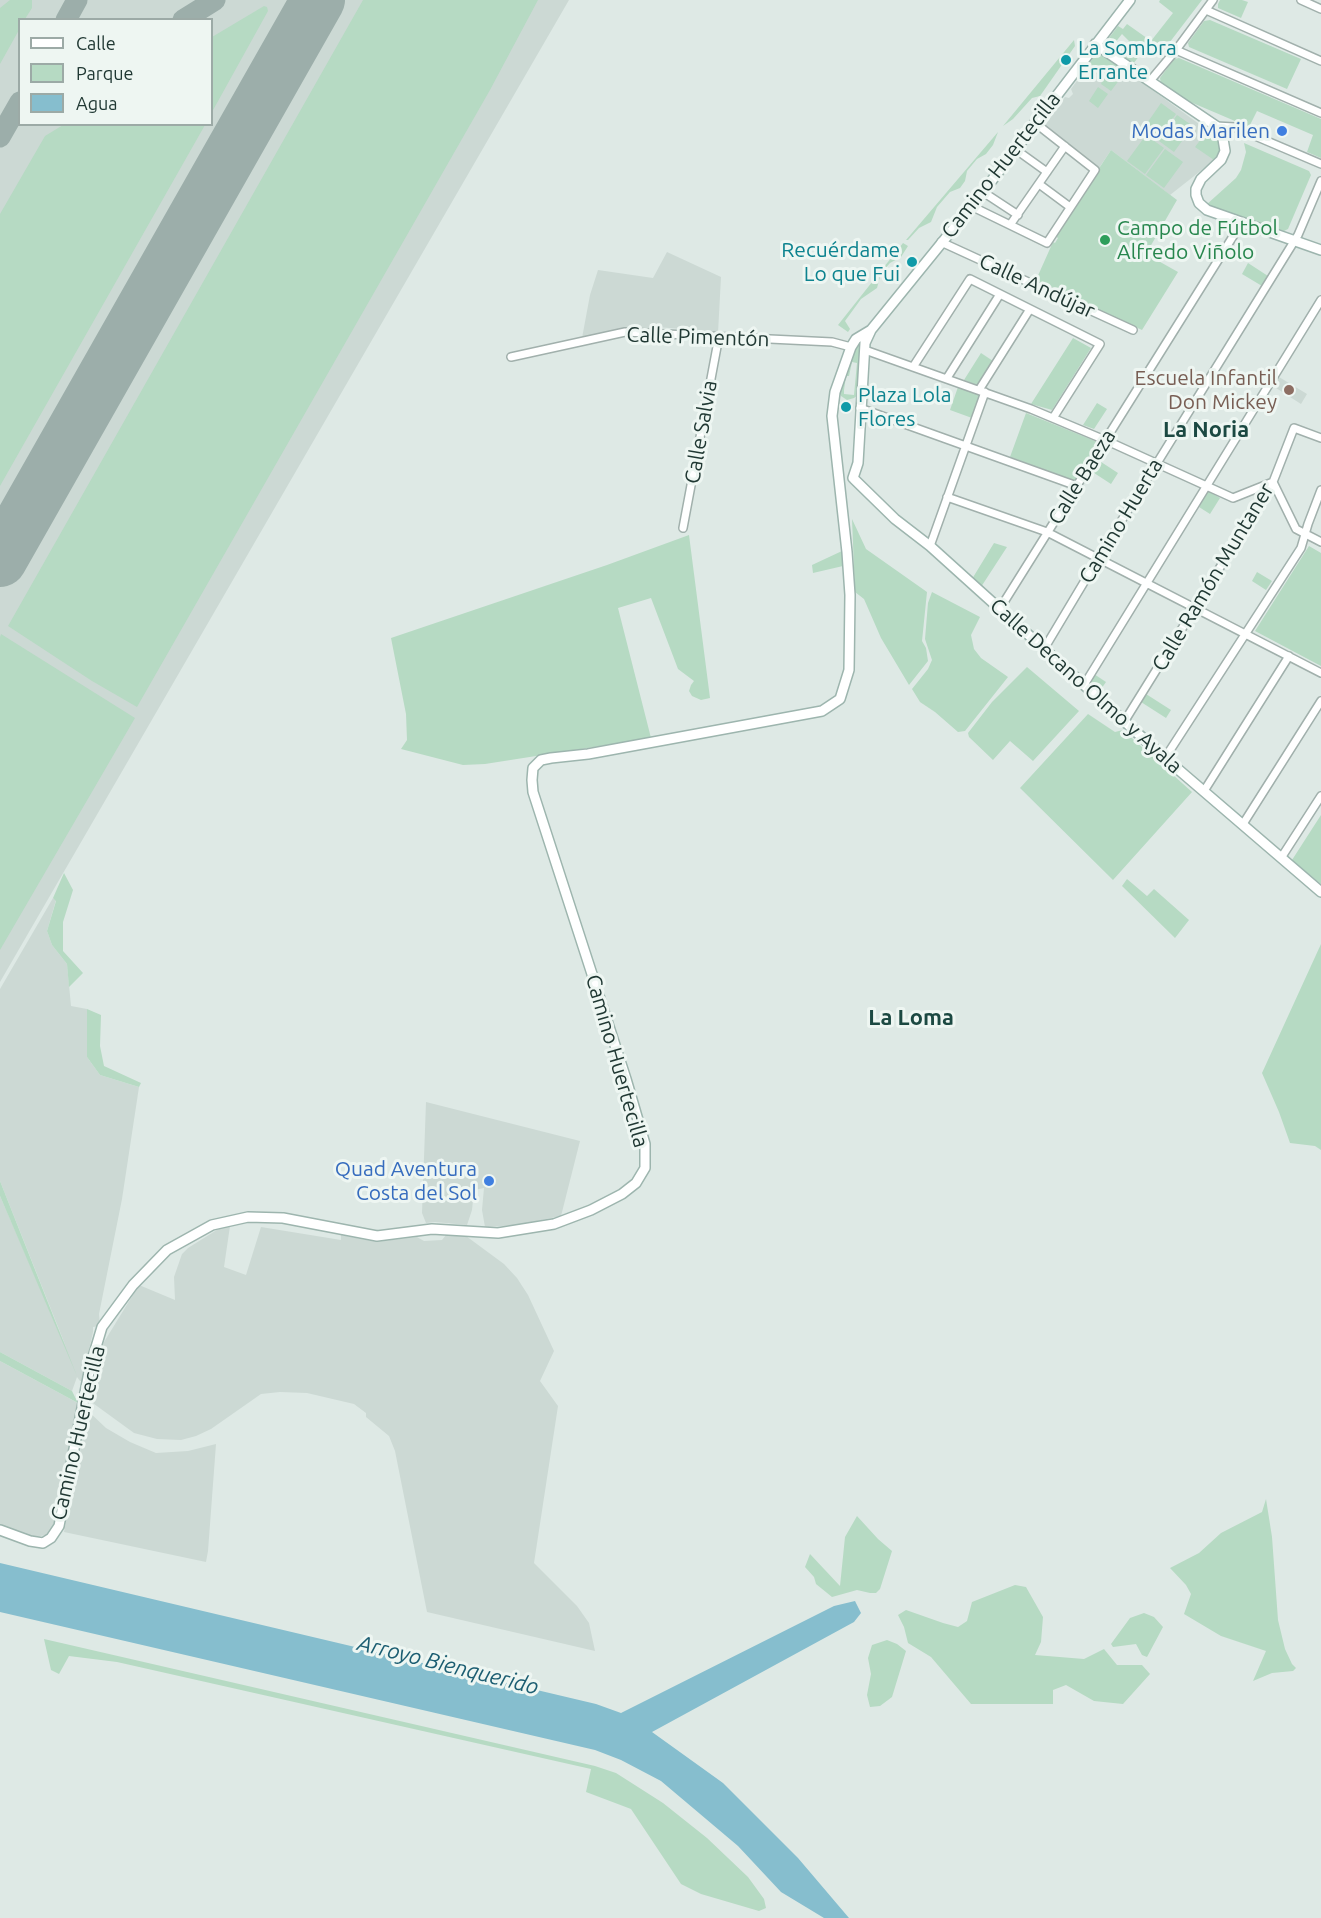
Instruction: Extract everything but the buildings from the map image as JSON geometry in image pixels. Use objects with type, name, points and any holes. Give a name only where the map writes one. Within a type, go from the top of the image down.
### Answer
[{"type":"street","name":"Camino Huertecilla","points":[[871,330],[983,192],[1034,122],[1130,0]]},
{"type":"street","points":[[1150,81],[1213,0]]},
{"type":"street","points":[[1301,0],[1321,9]]},
{"type":"street","points":[[1206,10],[1321,61]]},
{"type":"street","points":[[1095,44],[1216,126],[1222,133],[1225,151],[1221,160],[1201,179],[1196,189],[1199,203],[1207,210],[1321,250]]},
{"type":"street","points":[[1176,50],[1321,113]]},
{"type":"street","points":[[971,206],[1047,243],[1095,170],[1034,122]]},
{"type":"street","points":[[1216,126],[1234,127],[1321,164]]},
{"type":"street","points":[[1010,225],[1065,146]]},
{"type":"street","points":[[1015,149],[1047,172]]},
{"type":"street","name":"Camino Huerta","points":[[1044,650],[1156,463],[1294,241],[1318,197],[1321,181]]},
{"type":"street","points":[[1039,184],[1070,207]]},
{"type":"street","points":[[983,192],[1018,215]]},
{"type":"street","name":"Calle Baeza","points":[[999,610],[1242,222]]},
{"type":"street","name":"Calle Andújar","points":[[941,242],[1133,330]]},
{"type":"street","points":[[913,367],[970,279],[1100,344],[1053,418]]},
{"type":"street","points":[[947,378],[1000,294]]},
{"type":"street","points":[[1083,685],[1321,300]]},
{"type":"street","points":[[930,546],[967,446],[982,391],[1030,309]]},
{"type":"street","points":[[871,330],[865,343],[858,464],[853,478],[839,478],[832,416],[835,392],[851,347],[856,339],[871,330]]},
{"type":"street","name":"Calle Pimentón","points":[[511,357],[625,332],[832,342],[851,347]]},
{"type":"street","name":"Calle Salvia","points":[[683,528],[719,336]]},
{"type":"street","points":[[865,350],[1053,418],[1233,498],[1273,482],[1296,529],[1321,542]]},
{"type":"street","points":[[860,408],[1077,486]]},
{"type":"street","name":"Calle Ramón Muntaner","points":[[1124,722],[1273,482],[1294,428],[1320,436]]},
{"type":"street","name":"Camino Huertecilla","points":[[0,1530],[30,1541],[43,1543],[51,1538],[59,1526],[90,1367],[102,1327],[133,1285],[167,1250],[212,1224],[248,1217],[283,1218],[377,1236],[432,1229],[498,1233],[554,1224],[591,1210],[622,1194],[636,1183],[645,1168],[645,1144],[627,1079],[533,792],[533,768],[541,760],[551,758],[588,754],[822,711],[840,699],[849,670],[849,595],[839,478]]},
{"type":"street","name":"Calle Decano Olmo y Ayala","points":[[853,478],[895,519],[930,546],[1124,722],[1321,892]]},
{"type":"street","points":[[1165,758],[1301,548],[1321,490]]},
{"type":"street","points":[[947,497],[1047,532],[1321,672]]},
{"type":"street","points":[[1204,791],[1289,656]]},
{"type":"street","points":[[1243,824],[1321,701]]},
{"type":"street","points":[[1281,858],[1321,796]]},
{"type":"shaded area","points":[[0,0],[569,0],[0,982]]},
{"type":"shaded area","points":[[1100,54],[1217,137],[1217,158],[1170,195],[1111,150],[1099,168],[1044,127],[1065,97],[1069,98],[1073,94],[1071,89],[1095,56]]},
{"type":"shaded area","points":[[667,252],[721,277],[718,333],[656,327],[656,330],[618,330],[582,338],[590,295],[598,270],[653,278]]},
{"type":"shaded area","name":"Escuela Infantil Don Mickey","points":[[1279,377],[1307,394],[1301,404],[1273,386]]},
{"type":"shaded area","points":[[53,898],[56,900],[47,931],[52,945],[67,964],[71,1006],[87,1009],[87,1057],[100,1075],[139,1087],[122,1199],[99,1314],[100,1326],[93,1327],[82,1381],[77,1377],[72,1391],[0,1352],[0,1196],[66,1347],[0,1181],[0,989]]},
{"type":"shaded area","points":[[426,1102],[580,1141],[561,1216],[517,1225],[485,1227],[482,1210],[484,1188],[474,1190],[472,1210],[467,1225],[426,1223],[422,1213]]},
{"type":"shaded area","points":[[230,1226],[224,1267],[246,1275],[261,1227],[341,1240],[341,1235],[376,1242],[417,1237],[424,1241],[442,1240],[446,1235],[466,1236],[504,1264],[517,1278],[528,1295],[554,1351],[540,1381],[558,1406],[534,1563],[577,1606],[589,1623],[595,1651],[427,1612],[395,1451],[389,1436],[354,1404],[307,1393],[261,1394],[211,1429],[181,1440],[157,1439],[134,1433],[90,1401],[94,1369],[104,1342],[139,1285],[175,1300],[174,1277],[182,1254],[220,1228]]},
{"type":"shaded area","points":[[0,1361],[78,1403],[55,1521],[46,1535],[35,1537],[0,1525]]},
{"type":"shaded area","points":[[88,1411],[106,1428],[156,1453],[188,1451],[216,1444],[206,1562],[64,1532]]},
{"type":"green space","points":[[10,0],[32,0],[32,8],[26,18],[18,18],[18,32],[0,64],[0,8]]},
{"type":"green space","points":[[363,0],[538,0],[490,90],[137,707],[92,681],[8,626]]},
{"type":"green space","points":[[1160,0],[1202,0],[1163,51],[1150,42],[1133,64],[1118,52],[1129,41],[1122,34],[1113,48],[1106,42],[1118,26],[1123,29],[1127,24],[1151,41],[1173,13],[1159,2]]},
{"type":"green space","points":[[1220,0],[1248,2],[1241,18],[1218,8]]},
{"type":"green space","points":[[264,6],[267,7],[268,11],[213,110],[213,36]]},
{"type":"green space","points":[[1210,20],[1301,59],[1287,89],[1189,47],[1188,43],[1204,21]]},
{"type":"green space","points":[[1074,40],[1075,46],[1040,96],[1032,98],[1013,119],[1003,126]]},
{"type":"green space","points":[[1100,54],[1126,71],[1111,91],[1101,84],[1103,79],[1087,66],[1095,56]]},
{"type":"green space","points":[[1179,58],[1321,119],[1321,158],[1307,152],[1313,135],[1257,111],[1249,127],[1181,98],[1161,84],[1160,78],[1174,59]]},
{"type":"green space","points":[[1098,87],[1108,94],[1098,108],[1089,101]]},
{"type":"green space","points":[[1161,103],[1176,114],[1158,140],[1143,129]]},
{"type":"green space","points":[[1177,115],[1193,126],[1174,152],[1159,141]]},
{"type":"green space","points":[[61,126],[204,126],[0,486],[0,214],[45,136]]},
{"type":"green space","points":[[1208,130],[1219,140],[1220,150],[1214,160],[1195,147]]},
{"type":"green space","points":[[998,132],[993,145],[986,154],[977,159],[967,171],[965,181],[960,188],[950,192],[937,207],[931,222],[919,228],[906,240]]},
{"type":"green space","points":[[1146,135],[1164,148],[1145,174],[1127,161]]},
{"type":"green space","points":[[1244,143],[1309,171],[1311,175],[1288,229],[1284,231],[1271,227],[1272,224],[1265,221],[1263,224],[1206,205],[1236,178],[1241,170],[1246,152]]},
{"type":"green space","points":[[1165,149],[1183,162],[1164,188],[1146,175]]},
{"type":"green space","name":"Campo de Fútbol Alfredo Viñolo","points":[[1111,150],[1177,200],[1146,254],[1178,272],[1142,330],[1036,280],[1053,242],[1055,243],[1058,238],[1055,236]]},
{"type":"green space","points":[[903,243],[908,246],[901,257],[890,263],[881,273],[877,288],[861,299],[845,321],[850,329],[848,332],[838,325]]},
{"type":"green space","points":[[1248,263],[1268,276],[1262,286],[1242,274]]},
{"type":"green space","points":[[1073,338],[1091,348],[1052,410],[1031,404]]},
{"type":"green space","points":[[861,340],[858,395],[847,400],[841,396],[839,391],[854,355],[852,354]],"holes":[[[852,362],[857,363],[854,395],[844,394],[846,376],[849,376]]]},
{"type":"green space","points":[[981,353],[993,361],[977,385],[964,380]]},
{"type":"green space","points":[[958,387],[980,395],[972,418],[950,410]]},
{"type":"green space","points":[[1097,403],[1107,409],[1094,429],[1083,425]]},
{"type":"green space","points":[[1026,413],[1100,443],[1076,481],[1010,457]]},
{"type":"green space","points":[[1098,460],[1118,473],[1111,484],[1091,471]]},
{"type":"green space","points":[[1208,491],[1220,498],[1210,514],[1199,507]]},
{"type":"green space","points":[[852,519],[866,549],[927,592],[922,641],[926,648],[928,661],[909,685],[881,638],[864,599],[855,592]]},
{"type":"green space","points":[[689,535],[710,698],[701,700],[692,696],[689,691],[694,681],[678,669],[651,598],[618,608],[651,738],[485,764],[463,765],[401,749],[407,740],[406,714],[391,638]]},
{"type":"green space","points":[[994,543],[1007,547],[981,587],[972,579]]},
{"type":"green space","points":[[1309,546],[1321,553],[1321,666],[1255,631]]},
{"type":"green space","points":[[842,551],[843,566],[813,573],[812,565]]},
{"type":"green space","points":[[1257,572],[1272,581],[1266,590],[1252,581]]},
{"type":"green space","points":[[932,592],[980,617],[971,635],[974,649],[981,658],[1008,677],[965,731],[958,732],[920,702],[912,689],[928,669],[932,660],[925,639],[928,603]]},
{"type":"green space","points":[[1,634],[135,718],[0,950],[0,637]]},
{"type":"green space","points":[[1027,667],[1079,711],[1033,761],[1010,741],[993,760],[969,737],[968,733],[992,702]]},
{"type":"green space","points":[[1094,674],[1106,682],[1099,692],[1088,683]]},
{"type":"green space","points":[[1146,694],[1171,710],[1166,718],[1141,702]]},
{"type":"green space","points":[[1088,714],[1115,732],[1123,730],[1192,792],[1113,880],[1020,788]]},
{"type":"green space","points":[[1321,815],[1321,884],[1292,860]]},
{"type":"green space","points":[[64,873],[73,890],[63,922],[63,951],[83,973],[69,987],[67,964],[52,945],[47,931],[56,901],[53,898]]},
{"type":"green space","points":[[1127,879],[1147,896],[1154,889],[1189,920],[1175,938],[1122,886]]},
{"type":"green space","points":[[1321,944],[1321,1150],[1315,1146],[1290,1143],[1262,1073]]},
{"type":"green space","points":[[87,1009],[101,1015],[100,1046],[104,1066],[141,1083],[139,1087],[100,1075],[87,1057]]},
{"type":"green space","points":[[0,1181],[77,1376],[0,1196]]},
{"type":"green space","points":[[0,1352],[72,1391],[78,1403],[0,1361]]},
{"type":"green space","points":[[1266,1499],[1272,1537],[1278,1620],[1285,1649],[1296,1668],[1293,1671],[1272,1673],[1253,1681],[1266,1651],[1221,1636],[1184,1614],[1191,1594],[1170,1568],[1199,1553],[1221,1533],[1262,1512]]},
{"type":"green space","points":[[857,1516],[892,1551],[880,1589],[876,1593],[857,1590],[832,1597],[816,1584],[814,1577],[805,1567],[810,1554],[840,1586],[845,1537]]},
{"type":"green space","points":[[1015,1585],[1026,1587],[1043,1617],[1041,1642],[1035,1655],[1084,1659],[1104,1649],[1117,1665],[1142,1665],[1150,1674],[1123,1704],[1094,1701],[1066,1685],[1053,1690],[1053,1704],[971,1704],[931,1657],[908,1643],[898,1615],[906,1610],[958,1627],[967,1621],[972,1602]]},
{"type":"green space","points":[[1144,1613],[1154,1617],[1163,1627],[1147,1657],[1142,1655],[1136,1644],[1113,1647],[1111,1644],[1130,1618]]},
{"type":"green space","points":[[44,1639],[595,1766],[616,1773],[663,1803],[707,1838],[748,1877],[764,1899],[766,1908],[759,1911],[701,1894],[681,1884],[631,1809],[586,1792],[591,1769],[117,1662],[69,1656],[59,1674],[51,1670]]},
{"type":"green space","points":[[887,1640],[906,1651],[892,1697],[880,1706],[870,1707],[867,1695],[871,1674],[868,1658],[872,1645]]},
{"type":"water","points":[[0,1563],[596,1704],[621,1713],[834,1606],[855,1601],[861,1613],[854,1622],[652,1732],[723,1783],[798,1858],[849,1918],[824,1918],[781,1892],[738,1846],[661,1781],[621,1760],[595,1750],[0,1612]]},
{"type":"taxiway","points":[[67,18],[77,0]]},
{"type":"taxiway","points":[[186,18],[215,0]]},
{"type":"taxiway","points":[[0,137],[18,106]]},
{"type":"runway","points":[[0,560],[318,0]]},
{"type":"place","name":"La Sombra Errante","points":[[1066,60]]},
{"type":"place","name":"Modas Marilen","points":[[1282,131]]},
{"type":"place","name":"Campo de Fútbol Alfredo Viñolo","points":[[1105,240]]},
{"type":"place","name":"Recuérdame Lo que Fui","points":[[912,262]]},
{"type":"place","name":"Escuela Infantil Don Mickey","points":[[1289,390]]},
{"type":"place","name":"Plaza Lola Flores","points":[[846,407]]},
{"type":"place","name":"Quad Aventura Costa del Sol","points":[[489,1181]]},
{"type":"district","name":"La Noria","points":[[1206,430]]},
{"type":"district","name":"La Loma","points":[[911,1018]]},
{"type":"water label","name":"Arroyo Bienquerido","points":[[448,1665]]}]
